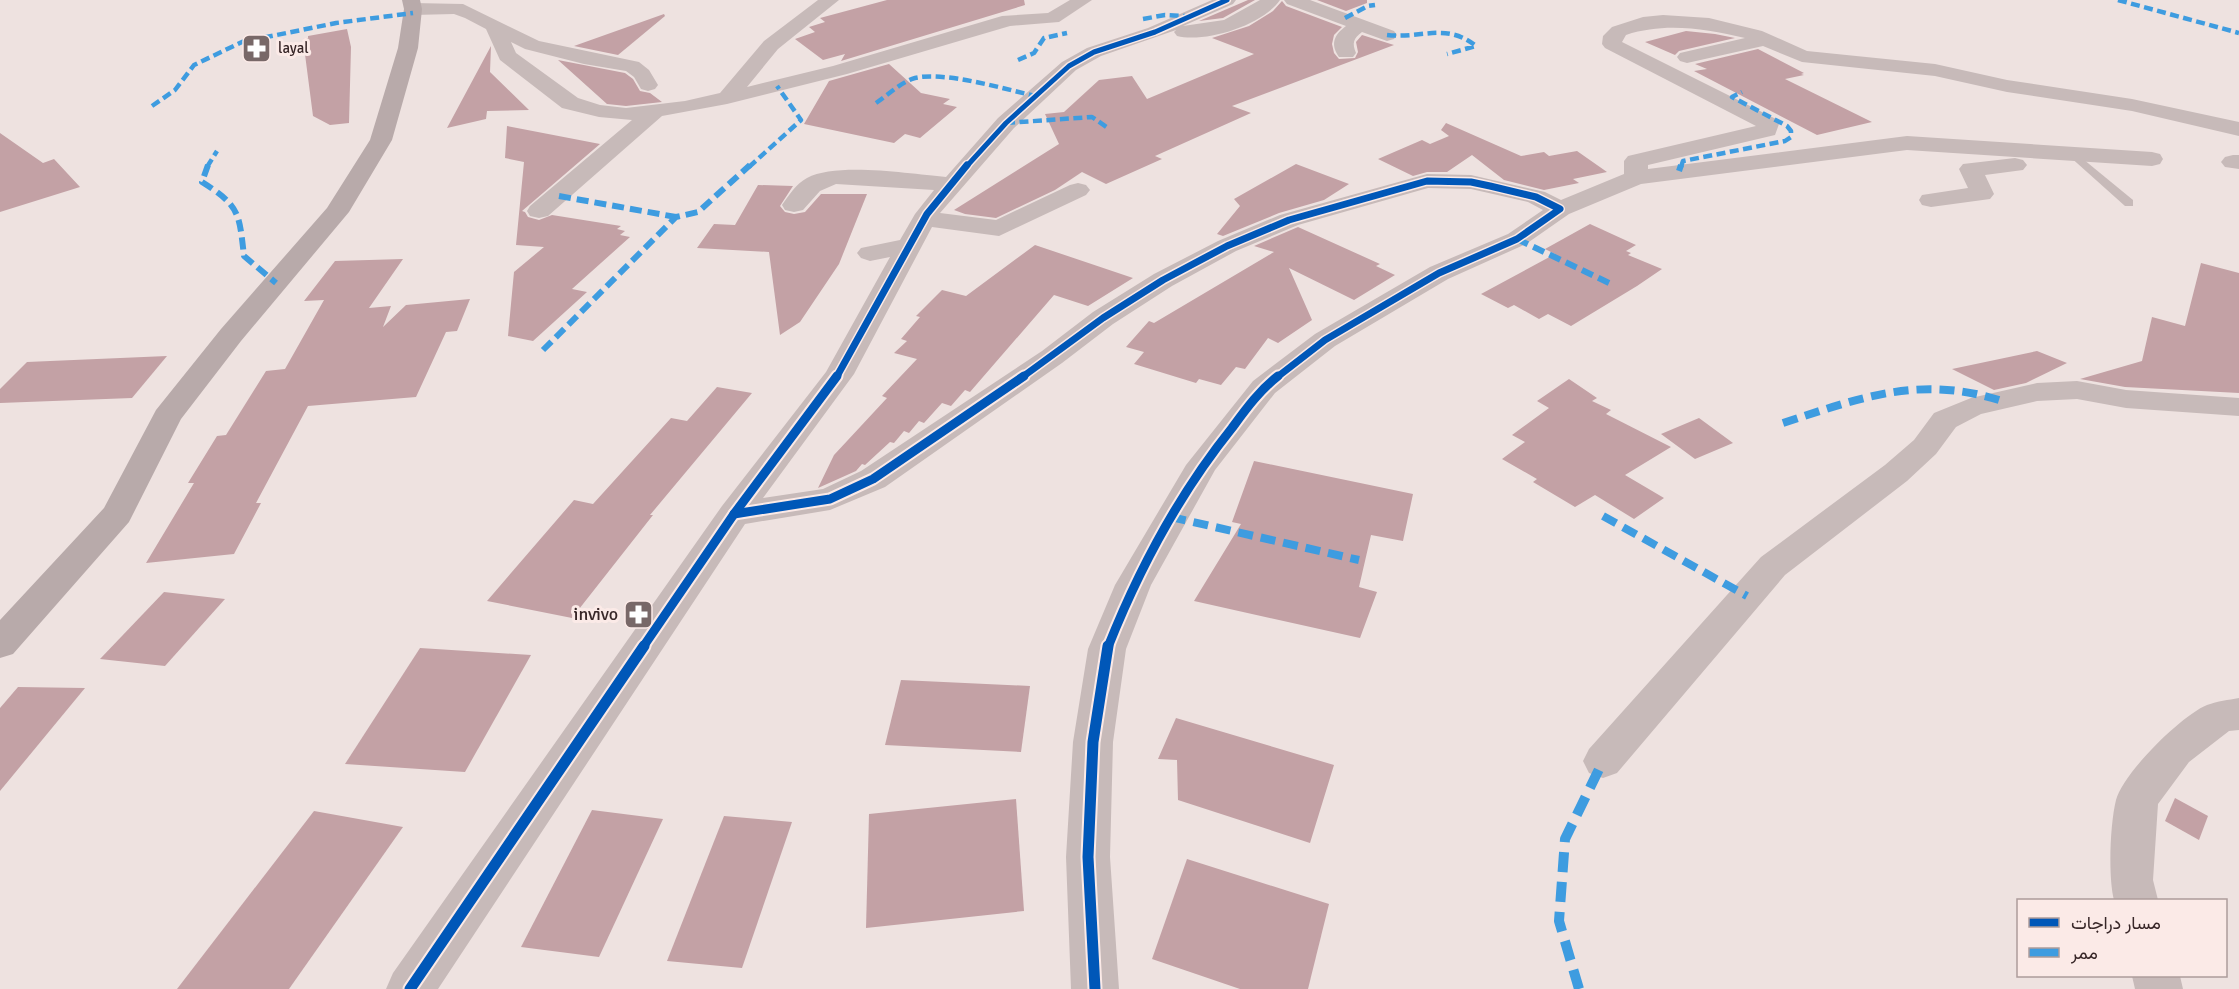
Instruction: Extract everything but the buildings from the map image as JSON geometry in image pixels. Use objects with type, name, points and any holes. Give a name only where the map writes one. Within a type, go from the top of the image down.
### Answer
[{"type":"main road","points":[[0,644],[117,514],[167,417],[231,335],[337,212],[381,140],[408,48],[412,4]]},
{"type":"street","points":[[727,98],[771,45],[830,0]]},
{"type":"street","points":[[494,26],[507,56],[570,103],[599,111],[626,114],[654,112],[727,98],[840,70],[1009,20],[1052,18],[1083,0]]},
{"type":"street","points":[[410,989],[734,514],[839,374],[918,232],[952,184],[1006,123],[1069,66],[1094,52],[1155,32],[1227,0]]},
{"type":"street","points":[[1155,32],[1196,32],[1238,23],[1256,13],[1271,0]]},
{"type":"street","points":[[1293,0],[1387,35]]},
{"type":"street","points":[[412,4],[456,8],[532,45],[584,58],[632,66],[642,74],[648,85]]},
{"type":"street","points":[[1052,18],[1070,36],[1094,52]]},
{"type":"street","points":[[1636,178],[1636,161],[1752,135],[1767,130],[1768,124],[1612,44],[1613,36],[1619,31],[1643,22],[1673,21],[1735,28],[1814,58],[1935,70],[2018,88],[2100,99],[2239,129]]},
{"type":"street","points":[[1346,53],[1342,45],[1345,36],[1360,24]]},
{"type":"street","points":[[1687,57],[1766,40]]},
{"type":"street","points":[[540,211],[654,112]]},
{"type":"street","points":[[1093,987],[1088,856],[1093,742],[1107,650],[1133,585],[1202,465],[1264,387],[1325,340],[1439,273],[1517,239],[1560,208],[1636,178],[1844,144],[1907,143],[2152,159]]},
{"type":"street","points":[[1931,200],[1982,194],[1971,169],[2027,164],[2024,150]]},
{"type":"street","points":[[794,206],[809,186],[819,180],[836,177],[952,184]]},
{"type":"street","points":[[734,514],[830,499],[873,479],[1052,357],[1103,318],[1163,280],[1227,246],[1289,219],[1426,181],[1471,182],[1536,197],[1560,208]]},
{"type":"street","points":[[870,253],[918,232],[999,228],[1078,190]]},
{"type":"street","points":[[1603,761],[1773,566],[1896,473],[1925,447],[1945,420],[1971,407],[2037,392],[2077,390],[2126,399],[2239,407]]},
{"type":"street","points":[[2136,899],[2131,880],[2137,799],[2175,750],[2219,717],[2239,714]]},
{"type":"lane","points":[[2072,153],[2129,203]]},
{"type":"marked path","points":[[2118,0],[2239,33]]},
{"type":"marked path","points":[[1345,18],[1368,6],[1375,5]]},
{"type":"marked path","points":[[152,106],[175,90],[194,65],[242,42],[336,23],[413,13]]},
{"type":"marked path","points":[[1143,19],[1165,15],[1185,16]]},
{"type":"marked path","points":[[1018,60],[1034,53],[1044,38],[1067,33]]},
{"type":"marked path","points":[[1387,35],[1455,33],[1465,37],[1476,46],[1447,54]]},
{"type":"marked path","points":[[876,103],[905,82],[924,77],[974,82],[1035,96]]},
{"type":"marked path","points":[[543,350],[676,217],[698,212],[801,120],[777,86]]},
{"type":"marked path","points":[[1679,171],[1683,161],[1785,141],[1791,137],[1791,131],[1787,126],[1732,97],[1742,92]]},
{"type":"marked path","points":[[1006,123],[1092,117],[1108,128]]},
{"type":"marked path","points":[[217,151],[204,171],[202,182],[226,197],[239,215],[244,256],[276,283]]},
{"type":"marked path","points":[[559,196],[676,217]]},
{"type":"marked path","points":[[1517,239],[1609,283]]},
{"type":"marked path","points":[[1783,423],[1870,396],[1915,389],[1959,390],[1999,400]]},
{"type":"marked path","points":[[1603,516],[1747,596]]},
{"type":"marked path","points":[[1171,517],[1359,560]]},
{"type":"marked path","points":[[1579,989],[1559,921],[1565,839],[1603,761]]},
{"type":"cycle path","points":[[410,989],[734,514],[839,374],[927,214],[1006,123],[1069,66],[1094,52],[1155,32],[1227,0]]},
{"type":"cycle path","points":[[734,514],[830,499],[873,479],[1052,357],[1103,318],[1163,280],[1227,246],[1289,220],[1427,181],[1471,182],[1536,197],[1560,209],[1517,239],[1439,273],[1325,340],[1264,387],[1202,465],[1133,585],[1107,649],[1093,742],[1088,857],[1095,989]]},
{"type":"place","name":"layal","points":[[257,48]]},
{"type":"place","name":"invivo","points":[[639,614]]}]
